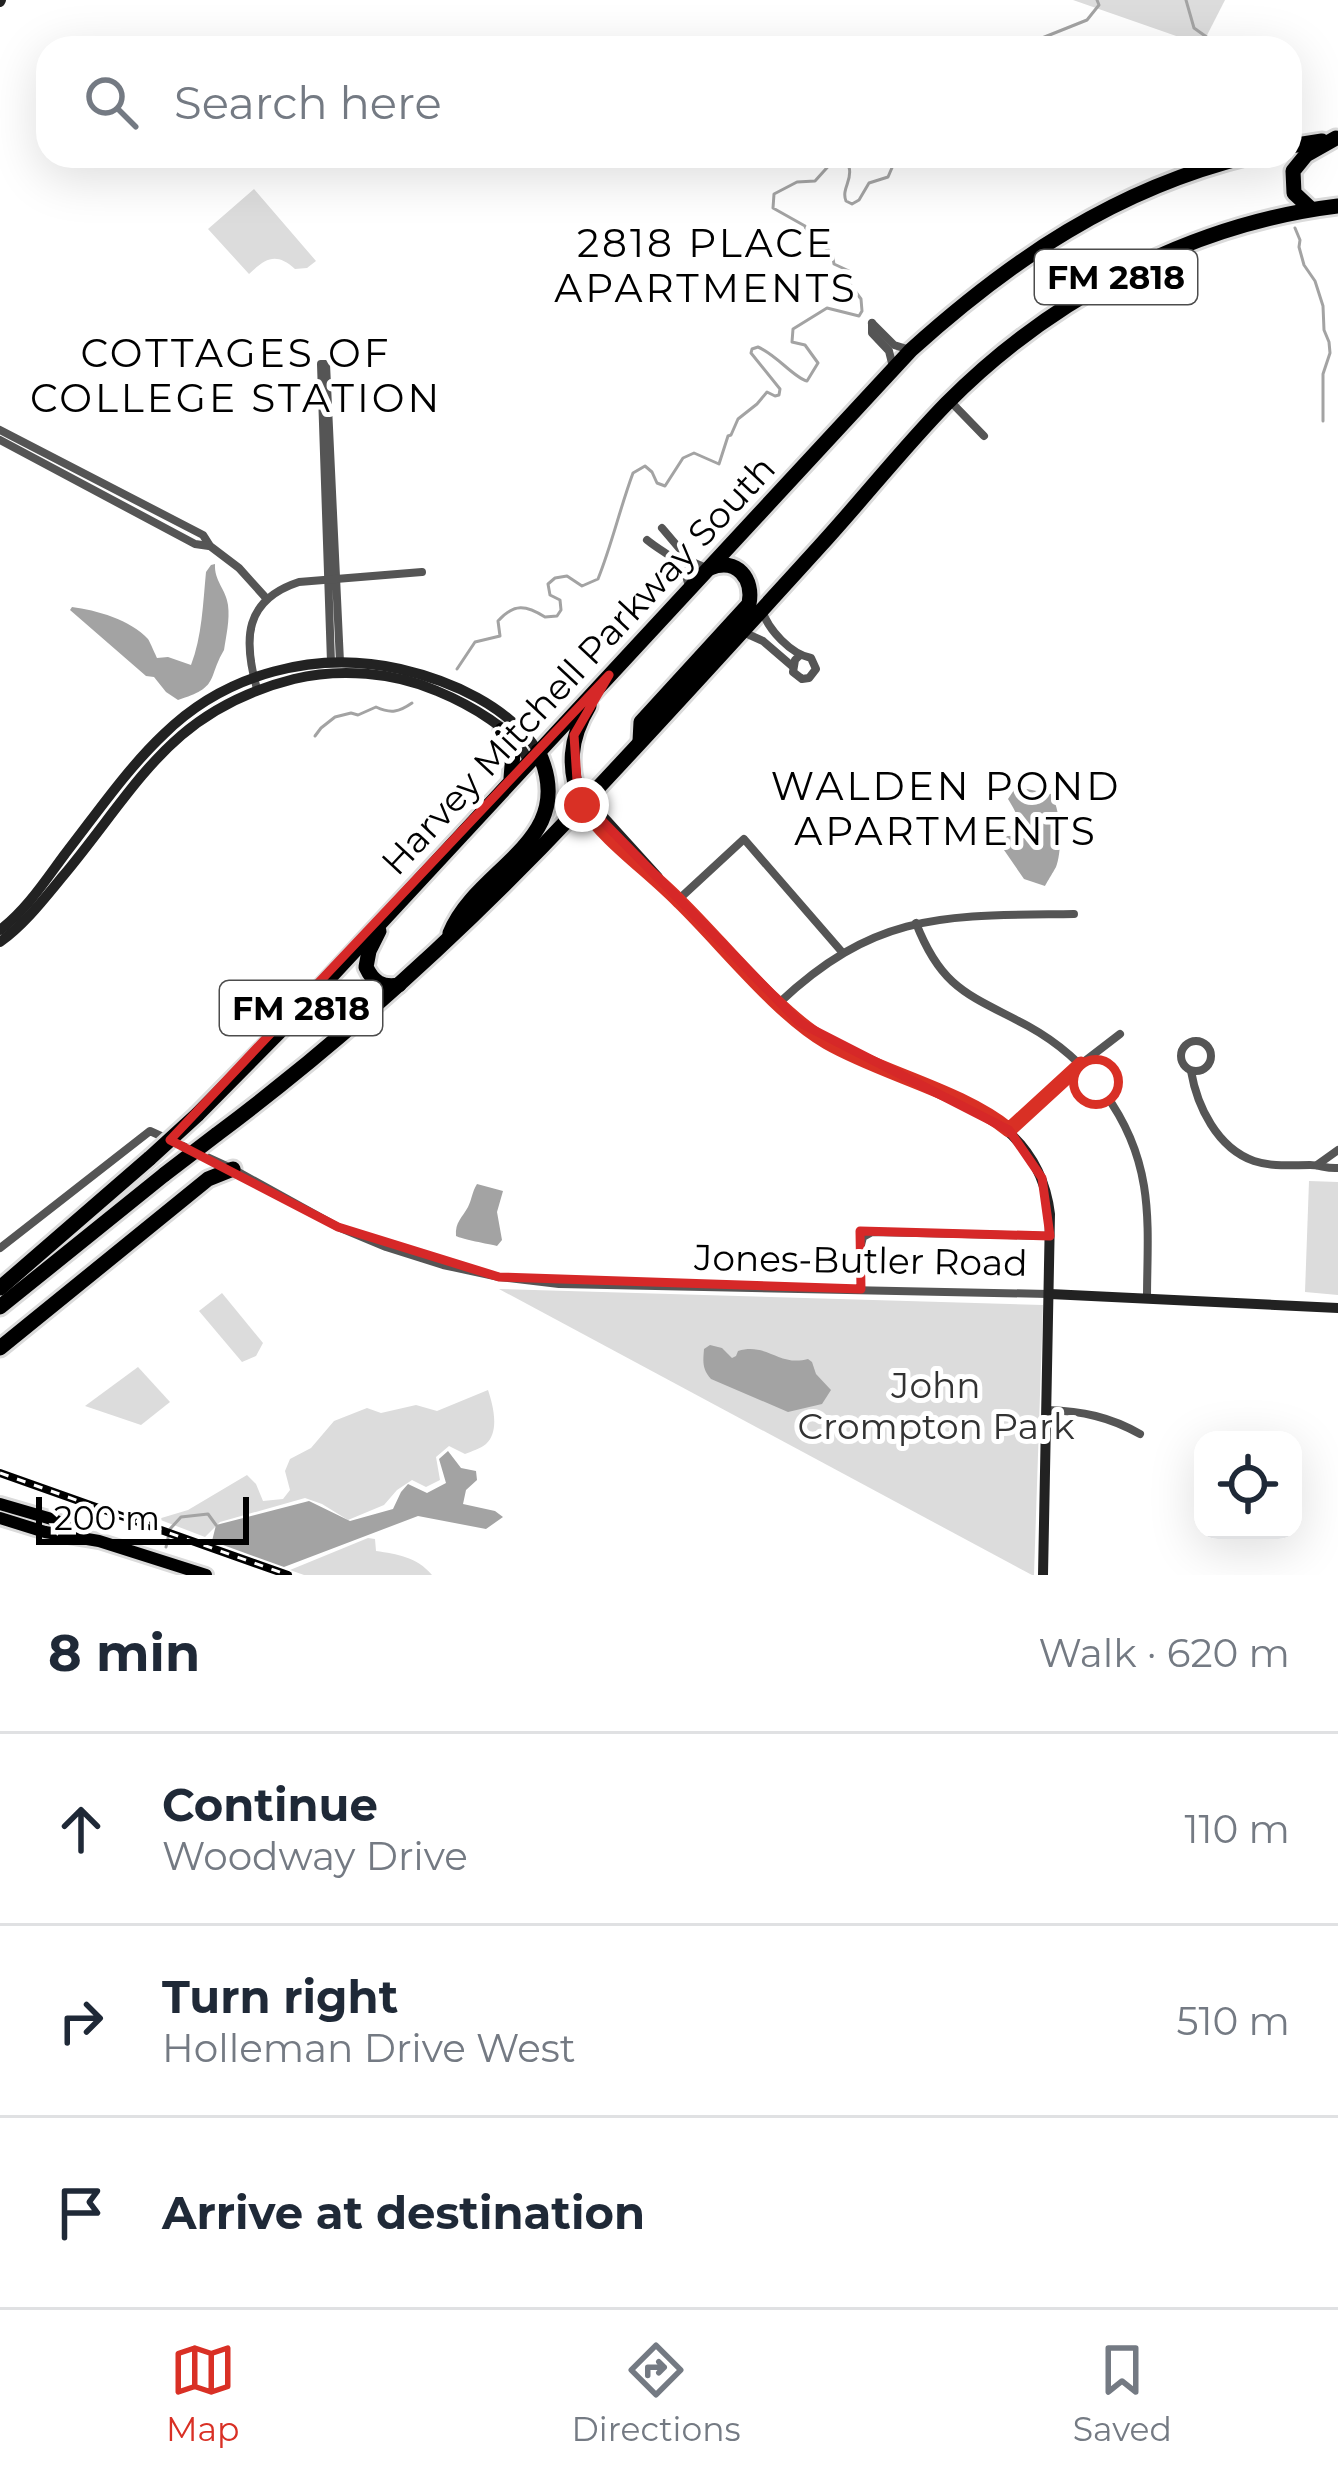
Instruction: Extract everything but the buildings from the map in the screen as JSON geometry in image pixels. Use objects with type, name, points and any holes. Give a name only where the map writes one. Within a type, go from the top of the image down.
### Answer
[{"type":"highway","points":[[1302,144],[1337,138]]},
{"type":"highway","points":[[1302,160],[1337,138]]},
{"type":"highway","name":"Harvey Mitchell Parkway South","points":[[0,1285],[150,1158],[282,1029],[911,350],[1036,249],[1097,214],[1213,168]]},
{"type":"highway","points":[[1295,168],[1294,193],[1311,209]]},
{"type":"highway","name":"FM 2818","points":[[0,1307],[330,1046],[446,942],[586,800],[950,401],[1000,354],[1109,280],[1198,240],[1338,206]]},
{"type":"highway","points":[[640,741],[641,722],[749,604],[750,582],[739,569],[718,564],[708,569]]},
{"type":"highway","points":[[586,800],[571,767],[574,735],[608,675]]},
{"type":"highway","points":[[502,730],[514,754],[510,782]]},
{"type":"highway","points":[[446,942],[458,914],[525,846],[542,822],[549,797],[546,768],[533,757]]},
{"type":"highway","points":[[390,912],[369,951],[366,967],[382,986],[399,986]]},
{"type":"highway","points":[[0,1348],[208,1178],[233,1169]]},
{"type":"main road","points":[[0,1504],[206,1575]]},
{"type":"main road","points":[[0,1518],[99,1541]]},
{"type":"street","points":[[894,368],[889,351],[872,333],[872,323],[894,345],[911,350]]},
{"type":"street","points":[[323,364],[335,662]]},
{"type":"street","points":[[950,401],[984,436]]},
{"type":"street","points":[[0,430],[202,535],[266,598]]},
{"type":"street","points":[[0,440],[195,544],[211,546]]},
{"type":"street","points":[[662,529],[690,561],[708,569]]},
{"type":"street","points":[[647,540],[686,571],[689,589]]},
{"type":"street","points":[[256,684],[251,622],[266,598],[280,588],[299,582],[422,572]]},
{"type":"street","points":[[741,632],[756,636],[802,679],[814,674],[812,658],[800,656],[767,626],[762,610]]},
{"type":"street","points":[[792,666],[800,656]]},
{"type":"street","points":[[0,942],[52,890],[161,752],[206,716],[286,668],[369,662],[460,688],[509,720],[533,757]]},
{"type":"street","points":[[0,930],[24,908],[164,733],[214,696],[320,674],[388,676],[413,681],[466,705],[533,757]]},
{"type":"street","points":[[586,800],[630,857],[800,1023],[832,1045],[981,1111],[1009,1130],[1027,1151],[1042,1178],[1050,1236],[1043,1575]]},
{"type":"street","points":[[679,900],[744,839],[842,952]]},
{"type":"street","points":[[779,1003],[842,952],[916,923],[1074,914]]},
{"type":"street","points":[[916,923],[935,963],[962,992],[1044,1035],[1081,1064],[1128,1131],[1144,1180],[1147,1298]]},
{"type":"street","points":[[1009,1130],[1120,1034]]},
{"type":"street","points":[[1191,1071],[1209,1065],[1211,1052],[1203,1042],[1190,1042],[1182,1050],[1182,1063],[1191,1071],[1199,1106],[1213,1127],[1250,1160],[1338,1168]]},
{"type":"street","name":"Jones-Butler Road","points":[[0,1248],[150,1131],[233,1169],[338,1227],[386,1247],[480,1274],[559,1284],[861,1288],[1338,1308]]},
{"type":"street","points":[[1317,1165],[1338,1150]]},
{"type":"street","points":[[861,1288],[860,1245],[872,1232],[1050,1236]]},
{"type":"street","points":[[1048,1410],[1096,1414],[1140,1434]]},
{"type":"highlighted area","points":[[609,675],[574,735],[578,796],[800,1023],[1009,1130],[1042,1178],[1050,1236],[860,1231],[861,1289],[499,1277],[338,1227],[170,1140]]},
{"type":"green space","points":[[1073,0],[1225,0],[1207,36],[1176,36]]},
{"type":"green space","points":[[254,189],[316,261],[307,268],[295,269],[271,259],[249,274],[208,229]]},
{"type":"green space","points":[[1309,1181],[1338,1182],[1338,1295],[1305,1292]]},
{"type":"green space","name":"John Crompton Park","points":[[499,1289],[1043,1305],[1034,1575],[1032,1575]]},
{"type":"green space","points":[[222,1293],[263,1343],[256,1356],[242,1362],[199,1311]]},
{"type":"green space","points":[[138,1367],[170,1402],[141,1425],[85,1406]]},
{"type":"green space","points":[[488,1390],[494,1425],[486,1444],[465,1454],[449,1446],[436,1457],[440,1480],[426,1487],[412,1480],[384,1505],[348,1520],[305,1498],[220,1522],[205,1537],[158,1519],[188,1510],[247,1475],[263,1501],[283,1499],[290,1490],[285,1471],[290,1459],[311,1448],[334,1421],[367,1408],[381,1413],[416,1405],[437,1411]]},
{"type":"green space","points":[[375,1539],[376,1551],[413,1560],[432,1575],[304,1575],[290,1570]]},
{"type":"shaded area","points":[[215,564],[228,605],[224,650],[207,686],[178,700],[70,610],[123,621],[148,639],[157,658],[191,665],[206,572]]},
{"type":"shaded area","points":[[1014,790],[1051,794],[1059,819],[1058,859],[1045,886],[1024,879],[1004,850],[1003,842],[1015,836],[1018,826],[1008,799]]},
{"type":"shaded area","points":[[477,1184],[503,1191],[497,1212],[502,1240],[497,1246],[456,1236]]},
{"type":"shaded area","points":[[710,1345],[732,1358],[748,1349],[789,1360],[808,1359],[831,1390],[822,1404],[788,1412],[711,1379],[703,1362],[704,1349]]},
{"type":"shaded area","points":[[448,1451],[461,1468],[476,1471],[477,1480],[466,1490],[463,1504],[503,1517],[486,1529],[418,1516],[284,1567],[212,1541],[216,1525],[309,1501],[350,1521],[393,1509],[408,1484],[427,1493],[446,1483],[439,1459]]},
{"type":"waterway","points":[[1047,36],[1087,20],[1099,5],[1097,0]]},
{"type":"waterway","points":[[1186,0],[1194,28],[1205,36]]},
{"type":"waterway","points":[[457,669],[475,642],[500,636],[498,621],[509,611],[526,608],[545,617],[557,616],[560,600],[550,595],[548,584],[555,578],[567,576],[582,586],[598,579],[633,473],[645,466],[665,486],[683,458],[694,453],[719,464],[738,419],[767,392],[779,395],[780,389],[752,349],[765,351],[807,381],[818,363],[805,345],[792,342],[793,329],[827,308],[859,316],[861,299],[849,283],[849,271],[834,264],[832,253],[805,226],[773,208],[774,194],[797,182],[815,181],[827,168]]},
{"type":"waterway","points":[[849,168],[845,197],[852,204],[869,183],[888,177],[892,168]]},
{"type":"waterway","points":[[1295,228],[1304,265],[1323,306],[1329,342],[1323,421]]},
{"type":"waterway","points":[[315,736],[335,717],[376,707],[395,711],[412,703]]},
{"type":"waterway","points":[[166,1547],[170,1529],[181,1517],[208,1514],[216,1525]]},
{"type":"railway","points":[[0,1473],[288,1575]]},
{"type":"district","name":"2818 PLACE APARTMENTS","points":[[706,266]]},
{"type":"district","name":"COTTAGES OF COLLEGE STATION","points":[[236,376]]},
{"type":"district","name":"WALDEN POND APARTMENTS","points":[[946,808]]},
{"type":"route","points":[[582,805],[779,1003],[832,1045],[981,1111],[1009,1130],[1081,1064],[1096,1082]]}]
